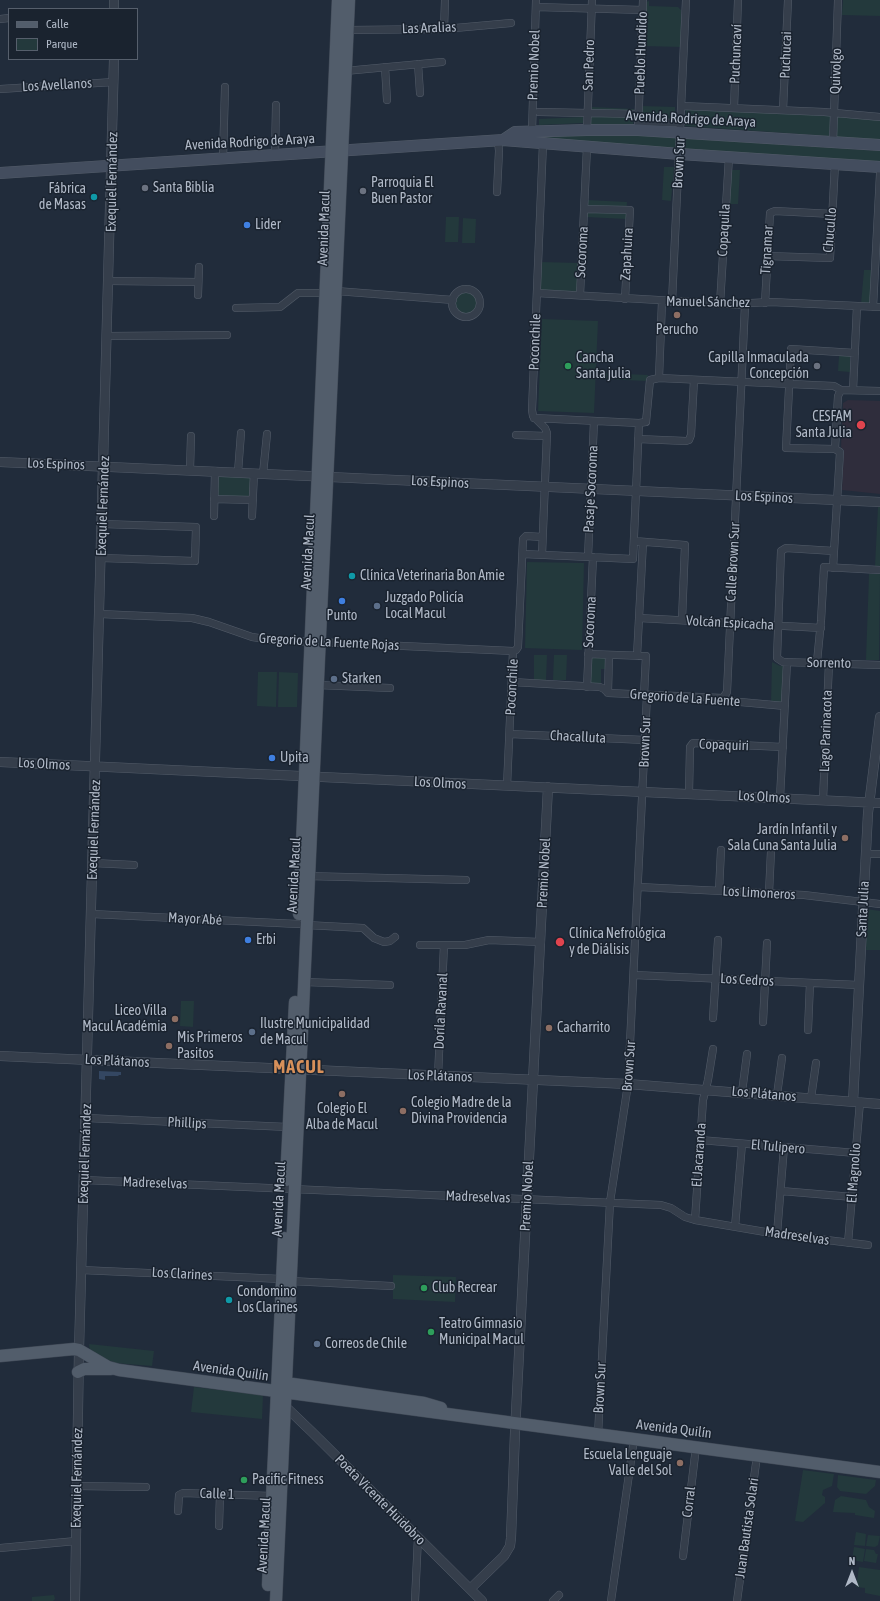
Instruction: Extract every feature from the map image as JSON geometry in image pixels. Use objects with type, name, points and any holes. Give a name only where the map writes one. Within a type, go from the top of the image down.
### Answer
[{"type":"main road","points":[[337,152],[338,0]]},
{"type":"main road","points":[[337,152],[345,71],[349,0]]},
{"type":"main road","name":"Avenida Rodrigo de Araya","points":[[500,140],[515,132],[587,130],[638,126],[681,127],[833,142],[880,145]]},
{"type":"main road","name":"Avenida Rodrigo de Araya","points":[[0,173],[337,152],[500,140],[680,154],[880,167]]},
{"type":"main road","name":"Avenida Macul","points":[[276,1601],[286,1280],[337,152]]},
{"type":"main road","name":"Avenida Macul","points":[[309,777],[317,685],[315,642]]},
{"type":"main road","name":"Avenida Macul","points":[[290,1189],[288,1127],[296,1070],[304,982],[302,924]]},
{"type":"main road","points":[[0,1356],[79,1350]]},
{"type":"main road","name":"Avenida Quilín","points":[[79,1350],[96,1362],[114,1369],[282,1396],[348,1397],[515,1424],[880,1472]]},
{"type":"main road","points":[[78,1372],[84,1370],[114,1369]]},
{"type":"main road","name":"Avenida Macul","points":[[268,1601],[272,1496],[282,1396]]},
{"type":"street","points":[[444,29],[445,0]]},
{"type":"street","name":"San Pedro","points":[[587,130],[592,0]]},
{"type":"street","name":"Pueblo Hundido","points":[[638,126],[643,0]]},
{"type":"street","name":"Brown Sur","points":[[672,302],[686,0]]},
{"type":"street","name":"Puchuncaví","points":[[734,108],[738,0]]},
{"type":"street","name":"Puchucai","points":[[783,110],[788,0]]},
{"type":"street","name":"Quivolgo","points":[[833,142],[838,0]]},
{"type":"street","points":[[536,3],[592,8],[643,10]]},
{"type":"street","name":"Premio Nobel","points":[[532,131],[536,3]]},
{"type":"street","name":"Las Aralias","points":[[347,30],[444,29],[511,23]]},
{"type":"street","name":"Exequiel Fernández","points":[[75,1601],[78,1372],[108,336],[114,60]]},
{"type":"street","points":[[345,71],[442,62]]},
{"type":"street","points":[[418,64],[420,93]]},
{"type":"street","points":[[385,67],[387,100]]},
{"type":"street","name":"Los Avellanos","points":[[0,89],[114,82]]},
{"type":"street","points":[[223,158],[225,87]]},
{"type":"street","points":[[275,155],[276,105]]},
{"type":"street","name":"Avenida Rodrigo de Araya","points":[[682,106],[783,110],[880,117]]},
{"type":"street","points":[[539,112],[638,114]]},
{"type":"street","points":[[497,192],[500,140]]},
{"type":"street","name":"Poconchile","points":[[534,418],[532,410],[543,143]]},
{"type":"street","name":"Socoroma","points":[[580,295],[587,147]]},
{"type":"street","name":"Copaquila","points":[[720,304],[729,157]]},
{"type":"street","name":"Chucullo","points":[[767,256],[830,258],[835,164]]},
{"type":"street","points":[[877,307],[880,174]]},
{"type":"street","name":"Socoroma","points":[[584,209],[630,210]]},
{"type":"street","name":"Zapahuira","points":[[625,299],[630,210]]},
{"type":"street","name":"Tignamar","points":[[765,303],[769,214],[772,212],[833,214]]},
{"type":"street","points":[[198,295],[199,267]]},
{"type":"street","points":[[109,281],[198,282]]},
{"type":"street","points":[[236,308],[280,308],[298,293],[331,292],[453,300]]},
{"type":"street","name":"Manuel Sánchez","points":[[537,293],[720,304],[745,305],[751,303],[771,302],[877,307]]},
{"type":"street","points":[[659,378],[662,301]]},
{"type":"street","name":"Calle Brown Sur","points":[[723,698],[727,692],[745,305]]},
{"type":"street","points":[[853,390],[857,306]]},
{"type":"street","points":[[108,336],[227,335]]},
{"type":"street","points":[[834,568],[840,452],[835,449],[786,448],[791,349],[855,353]]},
{"type":"street","points":[[534,418],[645,423],[647,420],[650,380],[659,378],[834,386],[841,390],[880,392]]},
{"type":"street","points":[[638,439],[686,442],[689,440],[691,437],[694,380]]},
{"type":"street","points":[[835,449],[838,396],[841,390]]},
{"type":"street","points":[[534,418],[545,428],[547,436],[542,555]]},
{"type":"street","name":"Pasaje Socoroma","points":[[590,557],[594,421]]},
{"type":"street","points":[[522,554],[633,559],[639,423]]},
{"type":"street","points":[[238,472],[241,433]]},
{"type":"street","points":[[252,516],[253,500],[267,434]]},
{"type":"street","points":[[516,434],[547,436]]},
{"type":"street","points":[[190,470],[191,436]]},
{"type":"street","name":"Los Espinos","points":[[0,462],[880,502]]},
{"type":"street","points":[[214,516],[216,471]]},
{"type":"street","points":[[214,499],[253,500]]},
{"type":"street","points":[[101,558],[195,561],[196,527],[102,524]]},
{"type":"street","name":"Poconchile","points":[[507,786],[513,651],[518,647],[524,537],[542,537]]},
{"type":"street","points":[[634,541],[685,545],[682,620]]},
{"type":"street","points":[[588,654],[637,656],[643,542]]},
{"type":"street","points":[[778,625],[782,550],[786,548],[834,551]]},
{"type":"street","name":"Socoroma","points":[[587,686],[590,557]]},
{"type":"street","points":[[817,662],[821,628],[824,567],[880,570]]},
{"type":"street","name":"Gregorio de La Fuente Rojas","points":[[100,614],[192,618],[203,620],[252,637],[272,640],[513,651]]},
{"type":"street","name":"Volcán Espicacha","points":[[639,618],[821,628]]},
{"type":"street","name":"Sorrento","points":[[778,625],[776,656],[781,661],[880,665]]},
{"type":"street","points":[[608,693],[609,655]]},
{"type":"street","name":"Brown Sur","points":[[598,1435],[610,1202],[628,1084],[646,740],[646,656],[637,656]]},
{"type":"street","points":[[780,798],[787,662]]},
{"type":"street","name":"Lago Parinacota","points":[[823,800],[829,663]]},
{"type":"street","name":"Gregorio de La Fuente","points":[[512,682],[587,686],[602,688],[608,693],[723,698],[729,701],[785,706]]},
{"type":"street","points":[[317,685],[390,688]]},
{"type":"street","name":"Santa Julia","points":[[857,1102],[859,986],[866,854],[870,802],[880,717]]},
{"type":"street","name":"Chacalluta","points":[[510,734],[646,740]]},
{"type":"street","name":"Copaquiri","points":[[689,794],[690,747],[693,743],[783,747]]},
{"type":"street","name":"Los Olmos","points":[[0,762],[880,803]]},
{"type":"street","name":"Premio Nobel","points":[[470,1589],[504,1556],[510,1546],[548,788]]},
{"type":"street","points":[[719,891],[721,850]]},
{"type":"street","points":[[769,893],[771,851]]},
{"type":"street","points":[[866,854],[880,854]]},
{"type":"street","points":[[93,863],[134,865]]},
{"type":"street","points":[[304,876],[466,880]]},
{"type":"street","name":"Los Limoneros","points":[[638,887],[769,893],[864,901],[880,904]]},
{"type":"street","name":"Mayor Abé","points":[[92,914],[363,928],[374,938],[384,942],[390,941],[395,937]]},
{"type":"street","points":[[420,945],[465,945],[489,940],[541,942]]},
{"type":"street","points":[[713,1018],[718,940]]},
{"type":"street","points":[[763,1022],[767,943]]},
{"type":"street","name":"Dorila Ravanal","points":[[438,1076],[444,945]]},
{"type":"street","name":"Los Cedros","points":[[634,975],[859,986]]},
{"type":"street","points":[[304,982],[390,985]]},
{"type":"street","points":[[808,1030],[810,983]]},
{"type":"street","name":"El Jacaranda","points":[[695,1220],[705,1090],[713,1049]]},
{"type":"street","points":[[742,1092],[747,1054]]},
{"type":"street","name":"Los Plátanos","points":[[0,1056],[628,1084],[880,1104]]},
{"type":"street","points":[[777,1095],[782,1058]]},
{"type":"street","points":[[811,1098],[816,1063]]},
{"type":"street","name":"El Magnolio","points":[[848,1243],[856,1153],[857,1102]]},
{"type":"street","name":"Phillips","points":[[86,1118],[288,1127]]},
{"type":"street","name":"El Tulipero","points":[[700,1140],[856,1153]]},
{"type":"street","points":[[735,1226],[742,1144]]},
{"type":"street","points":[[777,1234],[784,1147]]},
{"type":"street","name":"Madreselvas","points":[[84,1180],[664,1205],[685,1217],[695,1220],[777,1234],[868,1245]]},
{"type":"street","points":[[781,1191],[853,1197]]},
{"type":"street","name":"Los Clarines","points":[[81,1270],[391,1286]]},
{"type":"street","name":"Poeta Vicente Huidobro","points":[[282,1396],[312,1432],[482,1601]]},
{"type":"street","points":[[611,1601],[634,1439]]},
{"type":"street","name":"Corral","points":[[683,1556],[696,1447]]},
{"type":"street","name":"Juan Bautista Solari","points":[[737,1601],[757,1456]]},
{"type":"street","points":[[77,1486],[146,1488]]},
{"type":"street","name":"Calle 1","points":[[178,1511],[179,1495],[181,1493],[272,1496]]},
{"type":"street","points":[[219,1526],[220,1494]]},
{"type":"street","points":[[415,1601],[418,1537]]},
{"type":"street","points":[[0,1548],[76,1541]]},
{"type":"street","points":[[553,1601],[559,1595]]},
{"type":"shaded area","name":"CESFAM Santa Julia","points":[[848,400],[880,401],[880,494],[842,490],[844,450],[841,447],[843,403]]},
{"type":"green space","points":[[843,0],[880,0],[880,16],[842,15]]},
{"type":"green space","points":[[649,1],[649,6],[678,7],[681,10],[682,47],[644,46],[645,2]]},
{"type":"green space","points":[[641,106],[675,107],[675,120],[641,119]]},
{"type":"green space","points":[[592,107],[634,109],[633,125],[591,124]]},
{"type":"green space","points":[[686,108],[831,116],[829,136],[685,126]]},
{"type":"green space","points":[[837,115],[880,120],[880,142],[837,138]]},
{"type":"green space","points":[[583,117],[583,123],[539,125],[539,119]]},
{"type":"green space","points":[[587,132],[880,151],[880,163],[672,148],[587,145],[542,141],[532,136]]},
{"type":"green space","points":[[664,167],[674,167],[671,201],[662,200]]},
{"type":"green space","points":[[731,170],[740,170],[738,204],[729,204]]},
{"type":"green space","points":[[587,200],[627,202],[626,219],[586,217]]},
{"type":"green space","points":[[446,217],[459,217],[458,242],[445,242]]},
{"type":"green space","points":[[463,218],[476,219],[475,243],[462,243]]},
{"type":"green space","points":[[541,262],[579,263],[578,292],[540,291]]},
{"type":"green space","points":[[864,270],[873,270],[871,304],[861,304]]},
{"type":"green space","points":[[466,289],[476,293],[480,303],[476,313],[466,317],[456,313],[452,303],[456,293]]},
{"type":"green space","name":"Cancha Santa julia","points":[[542,319],[598,321],[594,413],[538,411]]},
{"type":"green space","points":[[839,356],[850,356],[850,372],[838,371]]},
{"type":"green space","points":[[603,373],[648,375],[647,381],[603,379]]},
{"type":"green space","points":[[215,471],[254,473],[253,500],[214,499]]},
{"type":"green space","points":[[878,507],[880,507],[880,567],[875,566]]},
{"type":"green space","points":[[527,562],[584,563],[582,650],[525,648]]},
{"type":"green space","points":[[869,574],[880,574],[879,660],[866,660]]},
{"type":"green space","points":[[534,655],[547,655],[546,680],[534,680]]},
{"type":"green space","points":[[554,655],[567,655],[566,680],[553,680]]},
{"type":"green space","points":[[590,657],[607,657],[606,669],[601,669],[601,684],[589,684]]},
{"type":"green space","points":[[772,662],[780,666],[784,666],[782,703],[771,703]]},
{"type":"green space","points":[[258,672],[277,672],[276,707],[257,706]]},
{"type":"green space","points":[[279,672],[298,673],[297,707],[278,707]]},
{"type":"green space","points":[[867,909],[880,911],[880,950],[866,950]]},
{"type":"green space","points":[[181,1001],[194,1001],[193,1027],[180,1026]]},
{"type":"green space","name":"Club Recrear","points":[[393,1275],[456,1277],[455,1302],[393,1299]]},
{"type":"green space","points":[[89,1344],[154,1351],[152,1366],[115,1363],[90,1352]]},
{"type":"green space","points":[[194,1387],[263,1395],[262,1419],[191,1412]]},
{"type":"green space","points":[[803,1470],[834,1474],[832,1486],[823,1490],[822,1495],[825,1497],[825,1503],[803,1522],[795,1521]]},
{"type":"green space","points":[[838,1475],[876,1480],[875,1486],[866,1494],[840,1491],[837,1487]]},
{"type":"green space","points":[[841,1496],[866,1500],[869,1507],[875,1511],[874,1518],[855,1515],[855,1513],[833,1512],[835,1500]]},
{"type":"green space","points":[[856,1532],[866,1534],[865,1546],[854,1545]]},
{"type":"green space","points":[[868,1535],[880,1536],[878,1545],[875,1547],[866,1546]]},
{"type":"green space","points":[[854,1547],[865,1549],[863,1562],[852,1560]]},
{"type":"green space","points":[[866,1549],[874,1550],[876,1554],[878,1554],[876,1563],[864,1561]]},
{"type":"green space","points":[[859,1567],[880,1570],[880,1596],[865,1593],[865,1588],[856,1587]]},
{"type":"green space","points":[[54,1595],[55,1599],[53,1601],[32,1601],[32,1597]]},
{"type":"water","points":[[99,1071],[121,1072],[121,1075],[105,1076],[105,1080],[99,1079]]},
{"type":"place","name":"Santa Biblia","points":[[145,188]]},
{"type":"place","name":"Parroquia El Buen Pastor","points":[[363,191]]},
{"type":"place","name":"Fábrica de Masas","points":[[94,197]]},
{"type":"place","name":"Lider","points":[[247,225]]},
{"type":"place","name":"Perucho","points":[[677,315]]},
{"type":"place","name":"Cancha Santa julia","points":[[568,366]]},
{"type":"place","name":"Capilla Inmaculada Concepción","points":[[817,366]]},
{"type":"place","name":"CESFAM Santa Julia","points":[[861,425]]},
{"type":"place","name":"Clínica Veterinaria Bon Amie","points":[[352,576]]},
{"type":"place","name":"Punto","points":[[342,601]]},
{"type":"place","name":"Juzgado Policía Local Macul","points":[[377,606]]},
{"type":"place","name":"Starken","points":[[334,679]]},
{"type":"place","name":"Upita","points":[[272,758]]},
{"type":"place","name":"Jardín Infantil y Sala Cuna Santa Julia","points":[[845,838]]},
{"type":"place","name":"Erbi","points":[[248,940]]},
{"type":"place","name":"Clínica Nefrológica y de Diálisis","points":[[560,942]]},
{"type":"place","name":"Liceo Villa Macul Académia","points":[[175,1019]]},
{"type":"place","name":"Cacharrito","points":[[549,1028]]},
{"type":"place","name":"Ilustre Municipalidad de Macul","points":[[252,1032]]},
{"type":"place","name":"Mis Primeros Pasitos","points":[[169,1046]]},
{"type":"place","name":"Colegio El Alba de Macul","points":[[342,1094]]},
{"type":"place","name":"Colegio Madre de la Divina Providencia","points":[[403,1111]]},
{"type":"place","name":"Club Recrear","points":[[424,1288]]},
{"type":"place","name":"Condomino Los Clarines","points":[[229,1300]]},
{"type":"place","name":"Teatro Gimnasio Municipal Macul","points":[[431,1332]]},
{"type":"place","name":"Correos de Chile","points":[[317,1344]]},
{"type":"place","name":"Escuela Lenguaje Valle del Sol","points":[[680,1463]]},
{"type":"place","name":"Pacific Fitness","points":[[244,1480]]},
{"type":"district","name":"MACUL","points":[[299,1067]]}]
